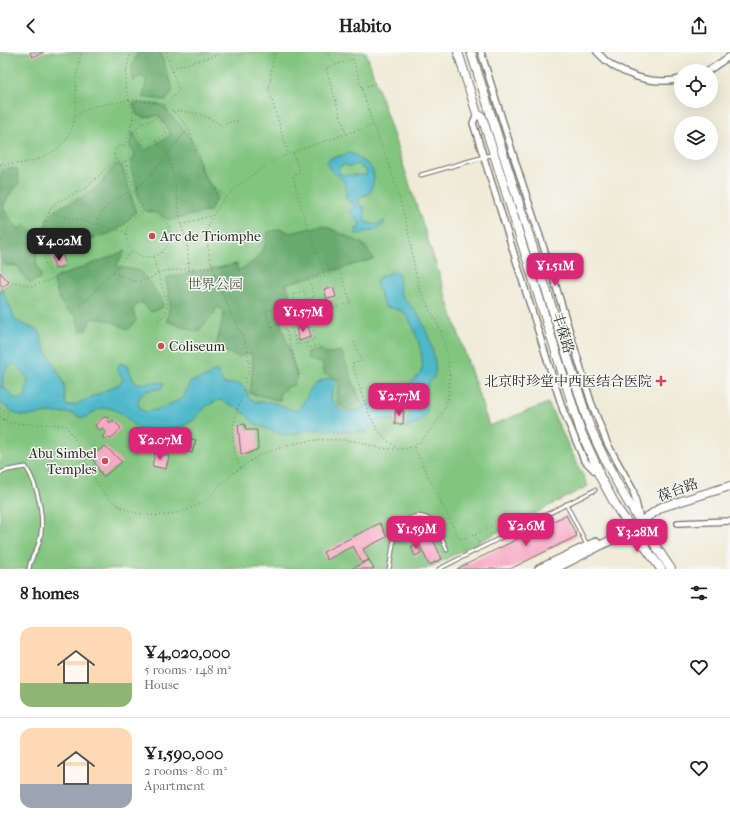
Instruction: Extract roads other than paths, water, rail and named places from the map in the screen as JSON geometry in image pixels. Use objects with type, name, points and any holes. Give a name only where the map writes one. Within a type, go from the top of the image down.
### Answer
[{"type":"main road","name":"丰葆路","points":[[458,52],[477,114],[482,118],[498,153],[588,422],[604,458],[640,522],[671,569]]},
{"type":"main road","name":"丰葆路","points":[[471,52],[498,153],[568,396],[599,475],[619,511],[661,569]]},
{"type":"main road","name":"葆台路","points":[[554,569],[640,522],[662,507],[730,486]]},
{"type":"main road","name":"葆台路","points":[[539,569],[631,527]]},
{"type":"street","points":[[481,52],[511,150],[552,270],[591,402],[607,443],[632,490],[640,522]]},
{"type":"street","points":[[597,52],[606,63],[648,81],[674,79]]},
{"type":"street","points":[[718,65],[729,58]]},
{"type":"street","points":[[477,114],[473,123],[566,417],[584,460],[599,475]]},
{"type":"street","points":[[678,523],[730,521]]},
{"type":"lane","points":[[421,175],[511,150]]},
{"type":"lane","points":[[0,473],[26,467],[32,478],[42,528],[39,544],[30,561],[29,569]]},
{"type":"lane","points":[[439,569],[595,490]]},
{"type":"lane","points":[[566,504],[587,546]]},
{"type":"lane","points":[[389,569],[397,529],[404,520],[417,515],[426,516],[434,524],[447,550]]},
{"type":"water","points":[[350,153],[356,155],[370,166],[374,176],[370,193],[358,198],[360,206],[364,206],[365,222],[376,225],[384,221],[384,225],[370,231],[356,234],[356,229],[360,228],[360,223],[349,211],[354,206],[352,202],[349,203],[346,198],[346,190],[342,179],[329,168],[327,163],[329,159]],"holes":[[[345,164],[349,167],[357,164],[367,171],[366,175],[344,175],[339,173],[338,168]]]},
{"type":"water","points":[[397,271],[401,294],[415,311],[424,326],[431,344],[435,363],[434,376],[428,384],[423,398],[427,409],[426,414],[406,429],[409,412],[401,408],[394,413],[394,421],[377,421],[368,429],[366,433],[314,429],[288,435],[280,434],[255,424],[240,409],[220,400],[207,406],[189,423],[172,429],[151,432],[144,431],[133,425],[114,409],[99,409],[85,418],[80,418],[74,414],[68,413],[47,413],[26,416],[15,413],[0,402],[0,289],[3,291],[16,321],[39,331],[43,345],[57,369],[64,385],[65,401],[67,406],[75,405],[121,383],[123,378],[117,371],[120,363],[128,366],[134,382],[164,383],[162,388],[146,391],[139,397],[138,405],[144,412],[160,409],[183,398],[190,382],[206,377],[216,370],[224,384],[240,384],[246,389],[248,397],[255,402],[272,402],[295,411],[301,406],[309,392],[316,384],[331,378],[338,381],[332,390],[331,399],[341,411],[361,409],[382,387],[407,387],[422,369],[422,356],[411,322],[403,312],[397,309],[385,307],[376,283],[380,276]],"holes":[[[14,364],[28,378],[26,394],[21,400],[14,398],[3,386],[3,377],[7,367]]]},
{"type":"place","name":"Arc de Triomphe","points":[[152,236]]},
{"type":"place","name":"Coliseum","points":[[161,346]]},
{"type":"place","name":"北京时珍堂中西医结合医院","points":[[661,381]]},
{"type":"place","name":"Abu Simbel Temples","points":[[105,461]]},
{"type":"park label","name":"世界公园","points":[[215,284]]}]
